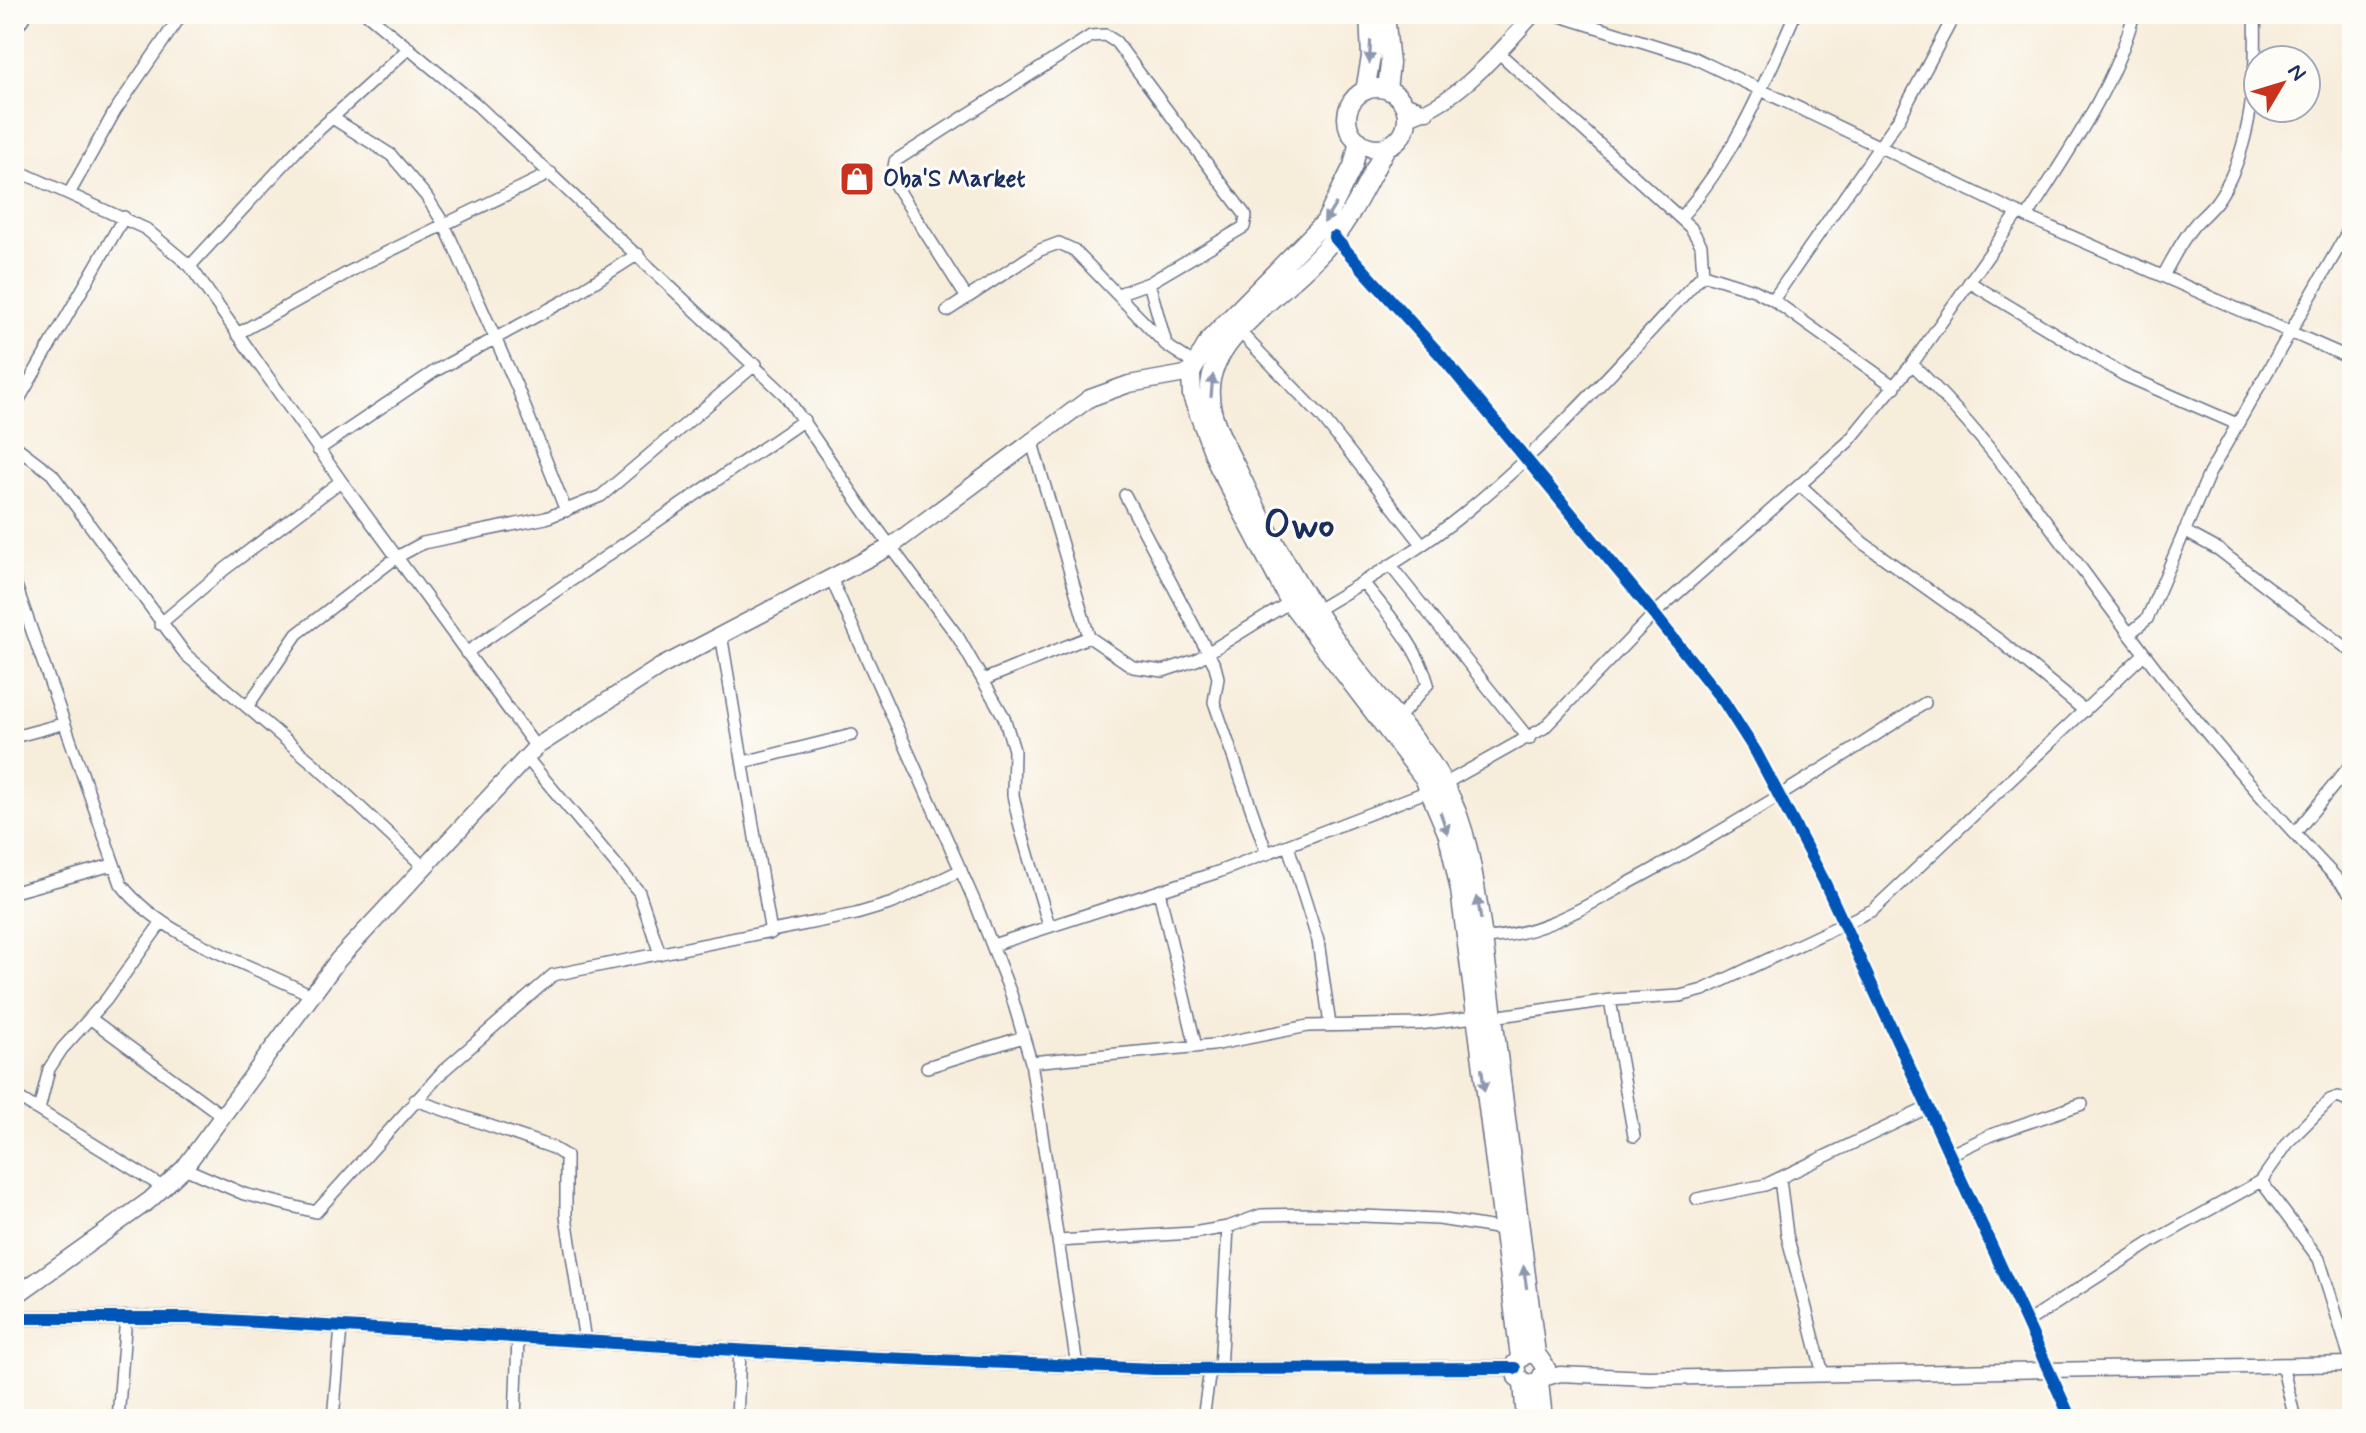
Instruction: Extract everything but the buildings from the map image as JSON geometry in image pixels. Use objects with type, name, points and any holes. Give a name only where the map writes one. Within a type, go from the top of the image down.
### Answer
[{"type":"main road","points":[[1365,91],[1371,57],[1369,14]]},
{"type":"main road","points":[[1385,14],[1390,64],[1387,89],[1405,111],[1399,138],[1387,146],[1334,237],[1240,332],[1215,366],[1211,410],[1222,444],[1283,574],[1290,602],[1437,787],[1484,1017],[1543,1419]]},
{"type":"main road","points":[[1387,89],[1365,91],[1353,100],[1348,114],[1350,129],[1359,141],[1372,147],[1387,146]]},
{"type":"main road","points":[[1359,141],[1353,166],[1325,222],[1210,339],[1193,368],[1192,396],[1209,443],[1283,574],[1315,611],[1397,720],[1463,830],[1483,938],[1484,1017],[1502,1229],[1535,1371],[1526,1419]]},
{"type":"main road","points":[[14,1297],[164,1188],[184,1168],[338,960],[530,752],[606,699],[721,634],[890,547],[1072,409],[1108,390],[1193,368]]},
{"type":"street","points":[[14,32],[26,14]]},
{"type":"street","points":[[70,192],[115,111],[182,14]]},
{"type":"street","points":[[367,14],[551,173],[756,364],[804,420],[890,547],[907,564],[958,637],[1004,717],[1014,750],[1013,795],[1049,926]]},
{"type":"street","points":[[1405,111],[1428,112],[1498,52],[1534,14]]},
{"type":"street","points":[[1554,14],[1692,57],[2022,215],[2352,359]]},
{"type":"street","points":[[1680,218],[1710,181],[1761,89],[1795,14]]},
{"type":"street","points":[[1773,300],[1917,90],[1955,14]]},
{"type":"street","points":[[993,945],[1288,846],[1437,787],[1544,728],[1654,614],[1848,442],[1895,387],[1969,282],[2022,215],[2100,96],[2118,61],[2134,14]]},
{"type":"street","points":[[2163,276],[2195,225],[2217,202],[2237,158],[2245,131],[2253,77],[2255,14]]},
{"type":"street","points":[[967,298],[892,180],[895,161],[1091,36],[1105,35],[1116,42],[1246,216],[1244,227],[1149,283],[1118,294]]},
{"type":"street","points":[[190,266],[331,117],[409,48]]},
{"type":"street","points":[[1315,611],[1461,516],[1574,414],[1703,274],[1701,245],[1680,218],[1498,52]]},
{"type":"street","points":[[331,117],[391,155],[426,196],[444,224],[497,339],[566,511]]},
{"type":"street","points":[[14,169],[124,217],[154,235],[190,266],[318,450],[466,653],[530,752],[639,892],[660,954]]},
{"type":"street","points":[[237,334],[444,224],[551,173]]},
{"type":"street","points":[[14,408],[124,217]]},
{"type":"street","points":[[2129,634],[2147,619],[2209,474],[2352,224]]},
{"type":"street","points":[[1334,237],[1443,358],[1724,702],[1779,794],[1844,926],[2071,1419]]},
{"type":"street","points":[[947,311],[1040,250],[1059,243],[1074,250],[1166,345],[1193,368]]},
{"type":"street","points":[[318,450],[422,379],[588,288],[638,254]]},
{"type":"street","points":[[1703,274],[1754,290],[1773,300],[1895,387]]},
{"type":"street","points":[[1969,282],[2124,375],[2237,424]]},
{"type":"street","points":[[1149,283],[1166,345]]},
{"type":"street","points":[[1240,332],[1322,417],[1422,544]]},
{"type":"street","points":[[247,707],[297,634],[397,557],[423,543],[566,511],[601,496],[756,364]]},
{"type":"street","points":[[1912,364],[1982,436],[2144,654],[2352,894]]},
{"type":"street","points":[[466,653],[804,420]]},
{"type":"street","points":[[1031,439],[1089,637],[1133,667],[1150,672],[1178,668],[1290,602]]},
{"type":"street","points":[[14,445],[52,474],[160,624],[186,655],[314,764],[423,866]]},
{"type":"street","points":[[160,624],[225,569],[341,481]]},
{"type":"street","points":[[1800,485],[1863,543],[1999,640],[2085,711]]},
{"type":"street","points":[[1125,495],[1208,652],[1218,678],[1214,702],[1267,854]]},
{"type":"street","points":[[2184,531],[2219,550],[2352,652]]},
{"type":"street","points":[[1390,565],[1529,739]]},
{"type":"street","points":[[831,578],[993,945],[1031,1062],[1077,1366]]},
{"type":"street","points":[[14,580],[112,865],[138,907],[161,923],[311,995]]},
{"type":"street","points":[[1363,582],[1413,650],[1428,684],[1397,720]]},
{"type":"street","points":[[721,634],[771,933]]},
{"type":"street","points":[[983,680],[1089,637]]},
{"type":"street","points":[[1031,1062],[1196,1047],[1284,1028],[1419,1024],[1610,1000],[1680,996],[1703,990],[1873,910],[2144,654]]},
{"type":"street","points":[[1483,938],[1507,937],[1564,918],[1779,794],[1925,703]]},
{"type":"street","points":[[14,737],[62,724]]},
{"type":"street","points":[[744,762],[852,735]]},
{"type":"street","points":[[2296,832],[2352,763]]},
{"type":"street","points":[[1288,846],[1318,941],[1330,1025]]},
{"type":"street","points":[[14,892],[112,865]]},
{"type":"street","points":[[184,1168],[244,1194],[316,1212],[415,1100],[473,1041],[553,975],[771,933],[893,903],[961,870]]},
{"type":"street","points":[[1159,891],[1196,1047]]},
{"type":"street","points":[[39,1110],[49,1069],[62,1049],[91,1019],[161,923]]},
{"type":"street","points":[[1610,1000],[1634,1136]]},
{"type":"street","points":[[91,1019],[224,1117]]},
{"type":"street","points":[[927,1067],[1023,1037]]},
{"type":"street","points":[[14,1095],[164,1188]]},
{"type":"street","points":[[2027,1322],[2150,1243],[2261,1181],[2290,1140],[2330,1100],[2338,1097],[2352,1103]]},
{"type":"street","points":[[415,1100],[551,1147],[566,1156],[566,1216],[585,1341]]},
{"type":"street","points":[[1951,1154],[1991,1135],[2082,1104]]},
{"type":"street","points":[[1697,1199],[1780,1179],[1929,1107]]},
{"type":"street","points":[[1780,1179],[1787,1235],[1823,1374]]},
{"type":"street","points":[[14,1318],[126,1316],[740,1351],[1215,1370],[1535,1371],[1648,1378],[2352,1364],[2319,1259],[2261,1181]]},
{"type":"street","points":[[1058,1241],[1193,1233],[1228,1227],[1261,1215],[1439,1219],[1502,1229]]},
{"type":"street","points":[[1203,1419],[1215,1370],[1228,1227]]},
{"type":"street","points":[[118,1419],[126,1316]]},
{"type":"street","points":[[333,1419],[341,1328]]},
{"type":"street","points":[[515,1419],[518,1338]]},
{"type":"street","points":[[737,1419],[740,1351]]},
{"type":"street","points":[[2282,1365],[2295,1419]]},
{"type":"cycle path","points":[[1334,237],[1443,358],[1654,614],[1724,702],[1756,752],[1824,881],[2071,1419]]},
{"type":"cycle path","points":[[14,1318],[189,1318],[856,1357],[1155,1369],[1515,1368]]},
{"type":"place","name":"Oba'S Market","points":[[857,179]]},
{"type":"district","name":"Owo","points":[[1299,526]]}]
